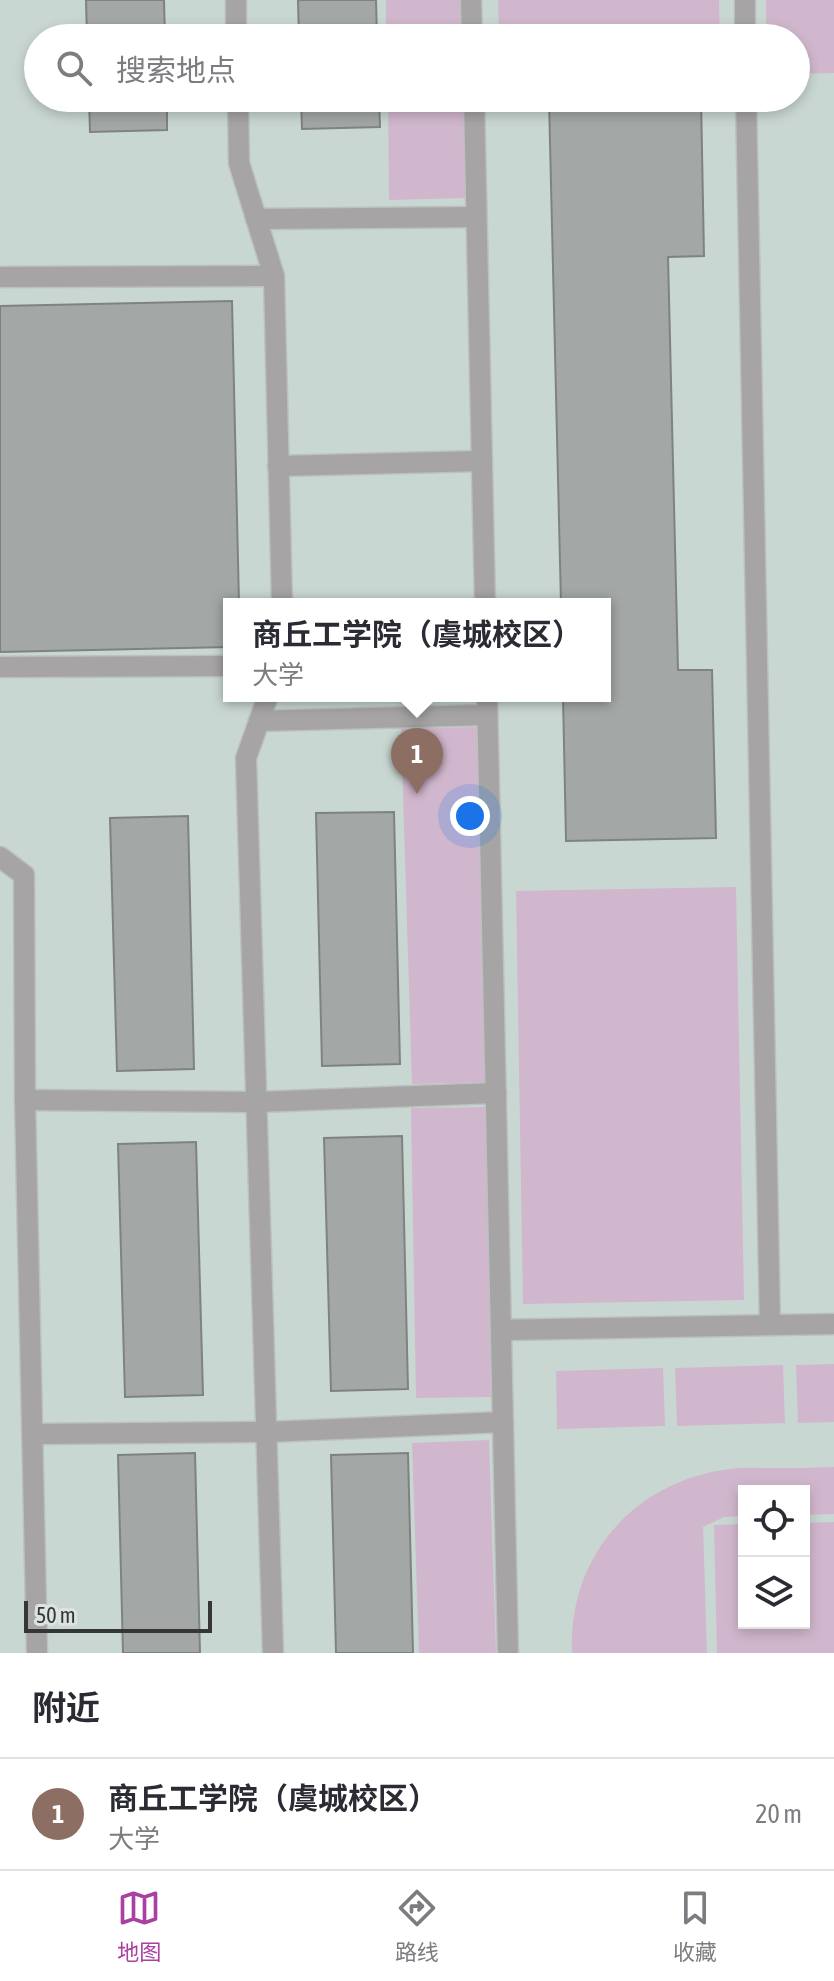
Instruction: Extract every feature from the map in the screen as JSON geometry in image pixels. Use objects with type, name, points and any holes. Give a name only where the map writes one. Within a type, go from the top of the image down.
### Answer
[{"type":"lane","points":[[236,0],[236,24]]},
{"type":"lane","points":[[471,0],[472,24]]},
{"type":"lane","points":[[745,0],[745,24]]},
{"type":"lane","points":[[238,112],[239,163],[274,276],[282,598]]},
{"type":"lane","points":[[474,112],[485,598]]},
{"type":"lane","points":[[746,112],[770,1325]]},
{"type":"lane","points":[[256,219],[476,217]]},
{"type":"lane","points":[[0,277],[274,276]]},
{"type":"lane","points":[[278,466],[482,461]]},
{"type":"lane","points":[[0,667],[223,666]]},
{"type":"lane","points":[[266,702],[246,758],[273,1653]]},
{"type":"lane","points":[[259,721],[487,706],[508,1653]]},
{"type":"lane","points":[[0,857],[24,875],[25,1100],[37,1653]]},
{"type":"lane","points":[[25,1100],[257,1102],[496,1093]]},
{"type":"lane","points":[[501,1330],[834,1324]]},
{"type":"lane","points":[[33,1434],[267,1432],[503,1422]]},
{"type":"shaded area","points":[[0,0],[834,0],[834,1653],[0,1653]]},
{"type":"shaded area","points":[[386,0],[462,0],[463,24],[386,24]]},
{"type":"shaded area","points":[[498,0],[719,0],[720,24],[499,24]]},
{"type":"shaded area","points":[[766,0],[834,0],[834,73],[810,74],[810,24],[766,24]]},
{"type":"shaded area","points":[[388,112],[464,112],[466,198],[389,200]]},
{"type":"shaded area","points":[[477,727],[488,1082],[412,1084],[401,729]]},
{"type":"shaded area","points":[[736,887],[744,1300],[523,1304],[516,891]]},
{"type":"shaded area","points":[[486,1107],[491,1397],[416,1398],[411,1108]]},
{"type":"shaded area","points":[[834,1364],[834,1422],[798,1423],[796,1365]]},
{"type":"shaded area","points":[[783,1365],[785,1423],[677,1426],[675,1368]]},
{"type":"shaded area","points":[[663,1368],[665,1426],[557,1429],[556,1371]]},
{"type":"shaded area","points":[[489,1440],[496,1653],[419,1653],[412,1443]]},
{"type":"shaded area","points":[[834,1467],[834,1514],[810,1515],[810,1485],[738,1485],[738,1516],[724,1517],[703,1527],[707,1653],[572,1653],[574,1618],[582,1585],[595,1555],[614,1529],[637,1507],[664,1489],[695,1476],[744,1468]]},
{"type":"shaded area","points":[[834,1522],[834,1653],[717,1653],[714,1525],[738,1524],[738,1629],[810,1629],[810,1523]]},
{"type":"building","points":[[86,0],[164,0],[165,24],[87,24]]},
{"type":"building","points":[[298,0],[376,0],[377,24],[299,24]]},
{"type":"building","points":[[89,112],[167,112],[167,130],[90,132]]},
{"type":"building","points":[[301,112],[379,112],[380,127],[302,129]]},
{"type":"building","points":[[549,112],[701,112],[704,256],[668,257],[678,670],[712,670],[716,838],[566,841],[563,702],[611,702],[611,598],[561,598]]},
{"type":"building","points":[[232,301],[239,598],[223,598],[223,647],[0,652],[0,306]]},
{"type":"building","points":[[394,812],[400,1064],[322,1066],[316,813]]},
{"type":"building","points":[[188,816],[194,1069],[117,1071],[110,818]]},
{"type":"building","points":[[402,1136],[408,1389],[331,1391],[324,1138]]},
{"type":"building","points":[[196,1142],[203,1395],[125,1397],[118,1144]]},
{"type":"building","points":[[195,1453],[200,1653],[123,1653],[118,1455]]},
{"type":"building","points":[[408,1453],[413,1653],[336,1653],[331,1455]]},
{"type":"place","name":"商丘工学院（虞城校区）","points":[[417,794]]}]
